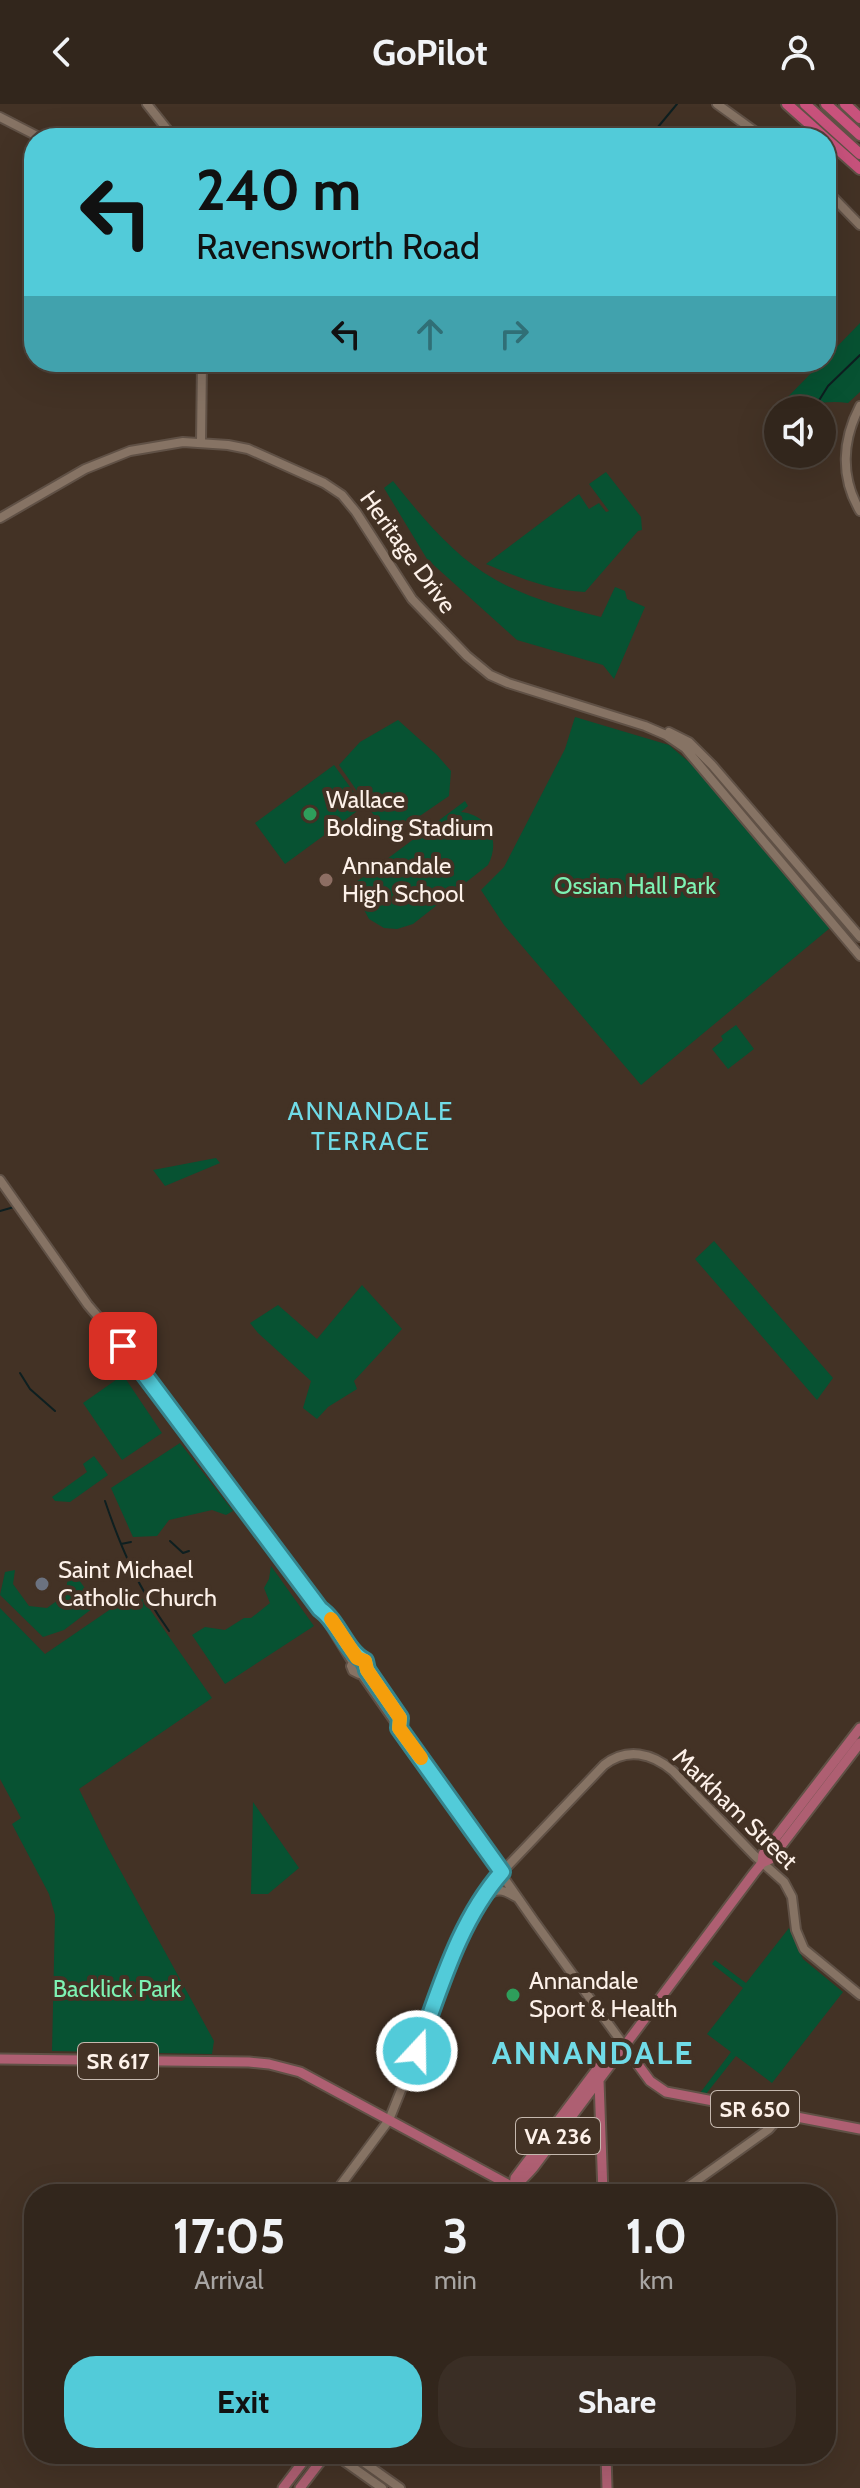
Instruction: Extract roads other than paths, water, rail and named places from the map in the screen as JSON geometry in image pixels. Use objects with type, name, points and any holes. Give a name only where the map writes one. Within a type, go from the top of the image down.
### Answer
[{"type":"highway","points":[[787,104],[814,128]]},
{"type":"highway","points":[[805,104],[831,128]]},
{"type":"highway","points":[[826,104],[860,135]]},
{"type":"highway","points":[[845,104],[860,118]]},
{"type":"highway","points":[[836,132],[860,154]]},
{"type":"highway","points":[[836,148],[860,169]]},
{"type":"main road","name":"VA 236","points":[[520,2184],[762,1863],[765,1851],[860,1728]]},
{"type":"main road","name":"VA 236","points":[[762,1863],[771,1859],[860,1743]]},
{"type":"main road","name":"VA 236","points":[[513,2184],[590,2077],[613,2048],[623,2044]]},
{"type":"main road","name":"SR 650","points":[[623,2044],[650,2081],[666,2092],[860,2129]]},
{"type":"main road","name":"SR 617","points":[[0,2059],[269,2064],[300,2072],[501,2184]]},
{"type":"main road","points":[[599,2080],[603,2184]]},
{"type":"main road","points":[[283,2488],[301,2464]]},
{"type":"main road","points":[[300,2488],[318,2464]]},
{"type":"main road","points":[[606,2464],[607,2488]]},
{"type":"street","points":[[147,104],[166,128]]},
{"type":"street","points":[[717,104],[750,128]]},
{"type":"street","points":[[0,117],[24,129]]},
{"type":"street","points":[[836,200],[860,225]]},
{"type":"street","points":[[201,442],[202,372]]},
{"type":"street","points":[[860,406],[850,426],[845,459],[851,492],[860,511]]},
{"type":"street","name":"Heritage Drive","points":[[0,518],[85,469],[148,447],[201,442],[248,449],[324,483],[342,495],[356,512],[417,606],[490,675],[668,732],[689,742],[860,956]]},
{"type":"street","name":"Heritage Drive","points":[[738,803],[860,937]]},
{"type":"street","points":[[0,1180],[88,1305],[123,1346],[320,1609],[335,1623],[354,1660],[353,1671],[364,1670]]},
{"type":"street","points":[[354,1660],[365,1661],[364,1670],[399,1728],[623,2044]]},
{"type":"street","name":"Markham Street","points":[[502,1872],[604,1765],[615,1758],[637,1753],[662,1762],[789,1889],[796,1930],[804,1949],[860,1995]]},
{"type":"street","points":[[341,2184],[389,2120],[474,1909],[502,1872]]},
{"type":"street","points":[[474,1909],[495,1890],[505,1891],[520,1900]]},
{"type":"street","points":[[692,2184],[769,2129],[782,2114]]},
{"type":"street","points":[[348,2464],[382,2488]]},
{"type":"street","points":[[366,2464],[400,2488]]},
{"type":"waterway","points":[[658,128],[677,104]]},
{"type":"waterway","points":[[822,396],[860,355]]},
{"type":"waterway","points":[[0,1211],[14,1207]]},
{"type":"waterway","points":[[20,1373],[30,1389],[55,1411]]},
{"type":"waterway","points":[[105,1501],[132,1569],[169,1631]]},
{"type":"waterway","points":[[170,1541],[183,1553],[189,1551]]},
{"type":"waterway","points":[[121,1544],[131,1542]]},
{"type":"place","name":"Wallace Bolding Stadium","points":[[310,814]]},
{"type":"place","name":"Annandale High School","points":[[326,880]]},
{"type":"place","name":"Saint Michael Catholic Church","points":[[42,1584]]},
{"type":"place","name":"Annandale Sport & Health","points":[[513,1995]]},
{"type":"district","name":"ANNANDALE TERRACE","points":[[371,1126]]},
{"type":"district","name":"ANNANDALE","points":[[593,2053]]},
{"type":"park label","name":"Ossian Hall Park","points":[[635,886]]},
{"type":"park label","name":"Backlick Park","points":[[117,1989]]}]
